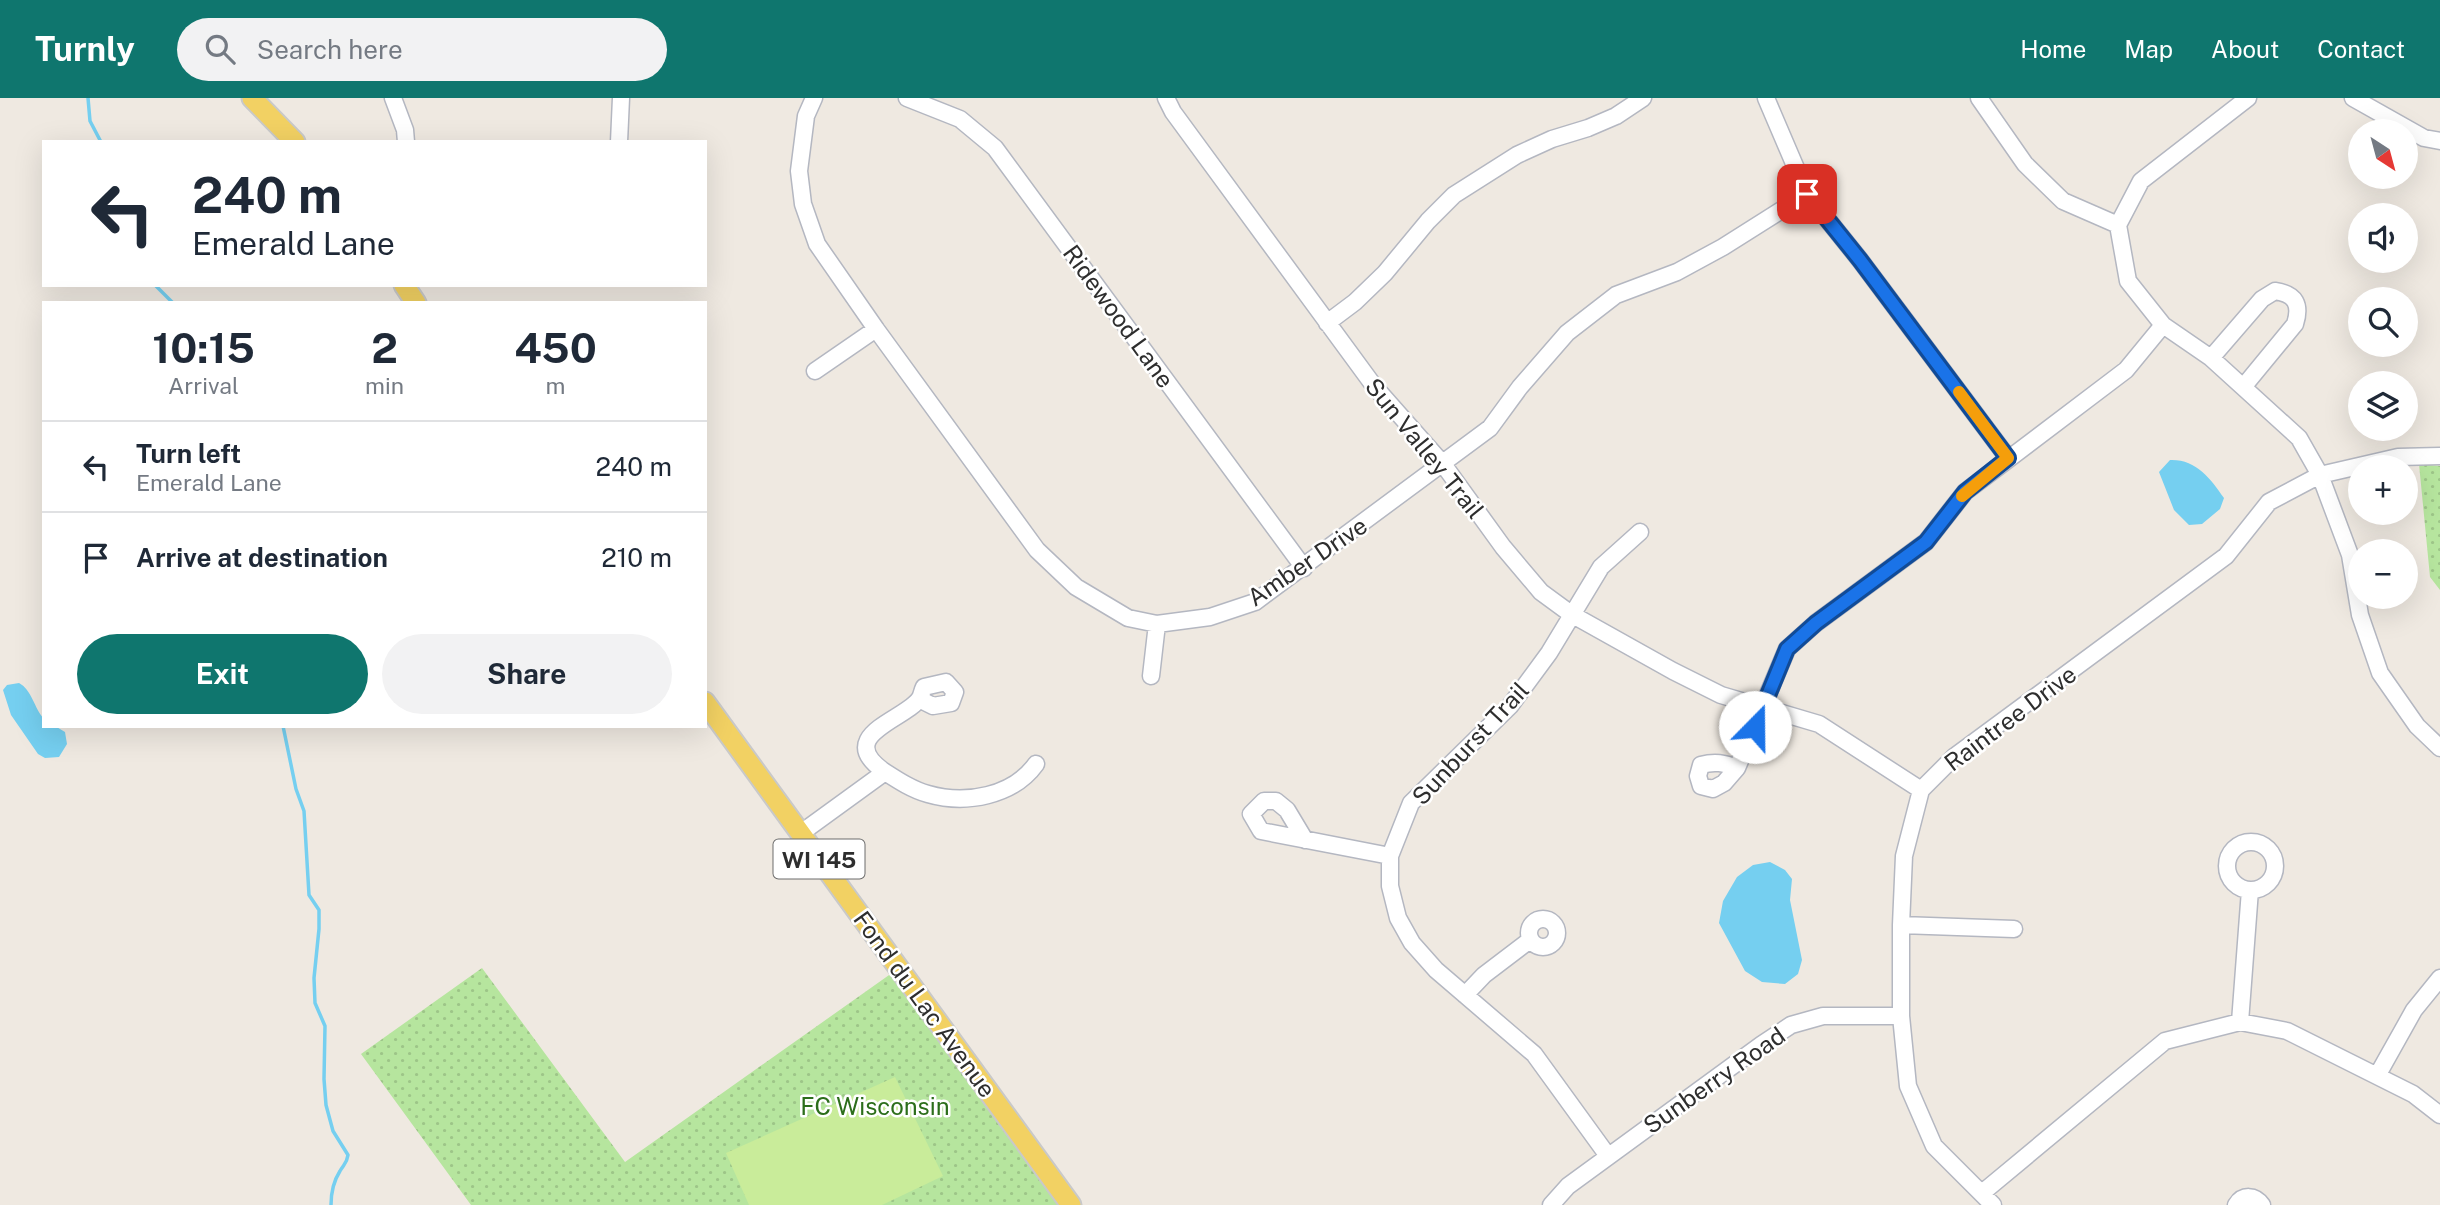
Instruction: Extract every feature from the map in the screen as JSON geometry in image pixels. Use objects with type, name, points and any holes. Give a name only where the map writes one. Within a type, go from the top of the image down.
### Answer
[{"type":"main road","points":[[252,98],[294,140]]},
{"type":"main road","points":[[266,98],[295,140]]},
{"type":"main road","name":"Fond du Lac Avenue","points":[[707,705],[1071,1205]]},
{"type":"street","points":[[393,98],[406,140]]},
{"type":"street","points":[[619,140],[621,98]]},
{"type":"street","name":"Amber Drive","points":[[814,98],[806,116],[799,171],[803,204],[817,244],[1037,550],[1076,587],[1128,618],[1157,624],[1210,617],[1255,602],[1490,428],[1520,387],[1567,333],[1616,295],[1677,272],[1723,247],[1807,194]]},
{"type":"street","name":"Ridewood Lane","points":[[907,98],[960,119],[995,148],[1304,568]]},
{"type":"street","name":"Sun Valley Trail","points":[[1166,98],[1173,112],[1374,386],[1443,464],[1503,547],[1541,592],[1571,614],[1721,695],[1819,723],[1921,790]]},
{"type":"street","points":[[1327,323],[1355,302],[1385,273],[1428,221],[1454,195],[1517,155],[1616,116],[1643,98]]},
{"type":"street","points":[[1766,98],[1807,194],[1860,260],[2008,458]]},
{"type":"street","points":[[1979,98],[2025,164],[2063,201],[2118,225]]},
{"type":"street","points":[[2248,98],[2141,181],[2118,225],[2128,281],[2163,325],[2211,358],[2298,438],[2320,475],[2350,555],[2360,615],[2380,673],[2417,726],[2440,748]]},
{"type":"street","points":[[2353,98],[2424,138],[2440,141]]},
{"type":"street","points":[[2211,358],[2262,299],[2275,291],[2286,293],[2295,301],[2299,312],[2295,324],[2244,386]]},
{"type":"street","points":[[1737,768],[1787,649],[1816,623],[1926,542],[1965,492],[2126,370],[2163,325]]},
{"type":"street","points":[[816,370],[876,329]]},
{"type":"street","name":"Raintree Drive","points":[[1987,1199],[1934,1146],[1908,1086],[1901,1016],[1904,856],[1921,790],[1954,757],[2227,556],[2269,502],[2320,475],[2399,457],[2440,456]]},
{"type":"street","name":"Sunburst Trail","points":[[1608,1156],[1534,1054],[1436,970],[1412,943],[1398,918],[1390,886],[1390,856],[1411,803],[1510,706],[1549,653],[1601,567],[1640,532]]},
{"type":"street","points":[[1151,676],[1157,624]]},
{"type":"street","points":[[919,699],[868,738],[867,748],[876,766],[904,784],[929,795],[958,799],[988,795],[1013,787],[1036,764]]},
{"type":"street","points":[[801,833],[885,772]]},
{"type":"street","points":[[1305,840],[1390,856]]},
{"type":"street","points":[[2241,1023],[2250,890]]},
{"type":"street","points":[[1901,925],[2014,929]]},
{"type":"street","points":[[1465,995],[1484,975],[1530,940]]},
{"type":"street","points":[[2377,1076],[2414,1010],[2440,978]]},
{"type":"street","name":"Sunberry Road","points":[[1551,1205],[1568,1186],[1608,1156],[1791,1025],[1823,1016],[1901,1016]]},
{"type":"street","points":[[1987,1199],[2165,1041],[2241,1023],[2287,1031],[2413,1094],[2440,1115]]},
{"type":"street","points":[[2236,1205],[2240,1199],[2249,1196],[2262,1205]]},
{"type":"green space","points":[[2419,464],[2440,466],[2440,590],[2430,577]]},
{"type":"green space","name":"FC Wisconsin","points":[[482,968],[625,1162],[899,968],[1071,1205],[471,1205],[361,1054]]},
{"type":"green space","points":[[895,1077],[943,1176],[882,1205],[749,1205],[726,1153]]},
{"type":"water","points":[[2170,460],[2195,466],[2208,477],[2224,498],[2220,509],[2202,524],[2189,525],[2174,510],[2159,472]]},
{"type":"water","points":[[19,683],[23,686],[42,716],[42,728],[58,728],[65,732],[67,744],[59,757],[45,758],[38,754],[11,715],[3,690],[7,685]]},
{"type":"water","points":[[1770,862],[1785,870],[1792,879],[1790,900],[1802,960],[1798,974],[1785,984],[1762,982],[1745,971],[1719,923],[1723,901],[1737,877],[1753,865]]},
{"type":"waterway","points":[[88,98],[90,121],[100,140]]},
{"type":"waterway","points":[[157,287],[171,301]]},
{"type":"waterway","points":[[283,728],[296,789],[304,811],[309,895],[319,910],[314,978],[315,1003],[325,1026],[326,1105],[333,1131],[348,1155],[334,1183],[331,1205]]},
{"type":"slow traffic","points":[[1959,392],[2008,458],[1962,496]]},
{"type":"route","points":[[1755,727],[1787,649],[1816,623],[1926,542],[1965,492],[2008,458],[1860,260],[1807,194]]}]
